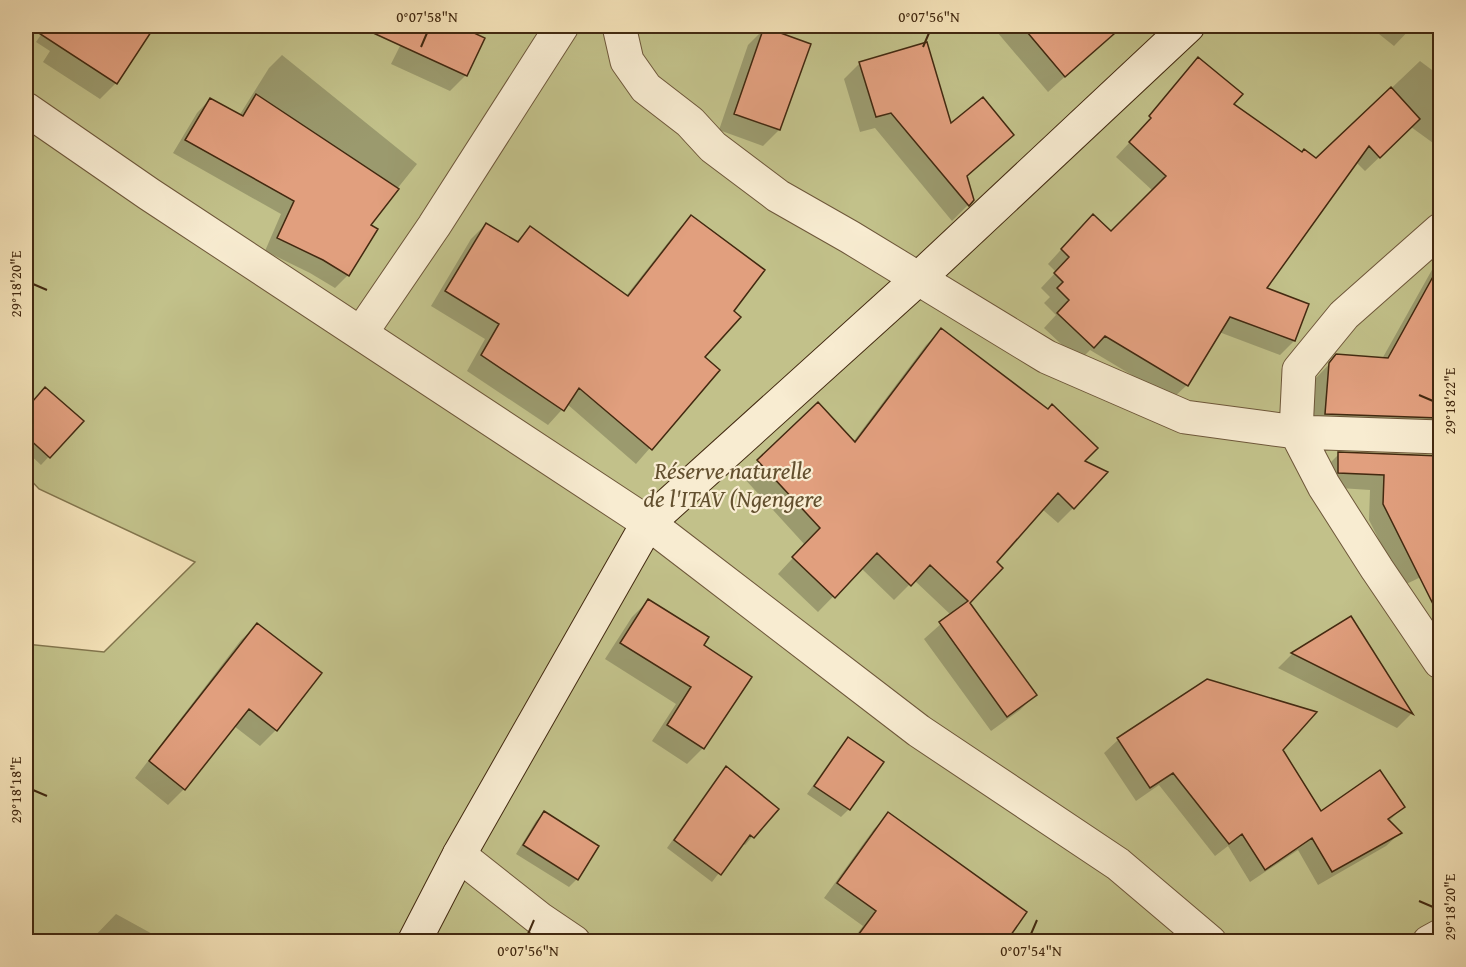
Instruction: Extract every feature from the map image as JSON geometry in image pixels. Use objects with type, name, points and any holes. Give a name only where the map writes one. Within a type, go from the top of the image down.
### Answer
[{"type":"street","points":[[619,26],[627,61],[646,88],[690,122],[712,147],[778,196],[1047,357],[1185,417],[1296,432],[1440,437]]},
{"type":"street","points":[[414,942],[459,855],[648,523],[918,279],[1188,26]]},
{"type":"street","points":[[361,333],[434,226],[555,28]]},
{"type":"street","points":[[26,109],[158,200],[648,523],[919,731],[1118,864],[1210,942]]},
{"type":"street","points":[[1440,230],[1344,315],[1299,370],[1296,432],[1324,486],[1440,662]]},
{"type":"street","points":[[459,855],[540,919],[574,942]]},
{"type":"street","points":[[1429,942],[1440,936]]},
{"type":"green space","name":"Réserve naturelle de l'ITAV (Ngengere","points":[[26,26],[1440,26],[1440,941],[26,941],[26,644],[104,652],[195,562],[39,489],[26,475]]},
{"type":"building","points":[[28,26],[155,26],[117,84]]},
{"type":"building","points":[[358,26],[459,26],[485,38],[467,76]]},
{"type":"building","points":[[1022,26],[1123,26],[1065,77]]},
{"type":"building","points":[[764,27],[811,44],[780,130],[734,114]]},
{"type":"building","points":[[927,42],[951,123],[983,97],[1014,135],[967,176],[974,200],[969,206],[891,113],[876,117],[859,62]]},
{"type":"building","points":[[1198,57],[1243,94],[1234,104],[1302,152],[1304,149],[1316,158],[1391,87],[1420,119],[1380,158],[1369,146],[1267,288],[1309,304],[1295,341],[1230,317],[1188,386],[1105,336],[1094,348],[1057,313],[1069,300],[1057,288],[1063,282],[1054,273],[1069,257],[1061,249],[1093,214],[1111,231],[1166,176],[1129,142],[1151,118],[1149,116]]},
{"type":"building","points":[[256,94],[399,189],[371,225],[378,229],[349,276],[323,260],[277,238],[294,201],[185,140],[210,98],[243,116]]},
{"type":"building","points":[[691,215],[765,270],[734,311],[741,317],[705,357],[720,370],[652,450],[579,388],[564,411],[481,355],[499,324],[445,291],[486,223],[518,242],[530,226],[628,296]]},
{"type":"building","points":[[1440,264],[1440,418],[1325,414],[1329,363],[1336,354],[1388,358]]},
{"type":"building","points":[[941,328],[1048,409],[1052,404],[1098,448],[1085,461],[1108,472],[1074,509],[1058,493],[997,562],[1003,568],[970,603],[1037,695],[1007,717],[939,622],[968,601],[930,565],[911,586],[877,553],[835,598],[792,557],[820,528],[757,460],[818,402],[855,442]]},
{"type":"building","points":[[45,387],[84,421],[50,458],[26,436],[26,409]]},
{"type":"building","points":[[1338,452],[1440,456],[1440,618],[1383,504],[1384,475],[1338,473]]},
{"type":"building","points":[[648,599],[709,637],[704,645],[752,677],[704,749],[667,725],[691,687],[620,643]]},
{"type":"building","points":[[1351,616],[1413,714],[1291,653]]},
{"type":"building","points":[[257,623],[322,673],[277,731],[249,709],[185,790],[149,761]]},
{"type":"building","points":[[1207,679],[1317,712],[1283,750],[1321,811],[1380,770],[1405,807],[1388,819],[1402,833],[1332,872],[1312,838],[1265,870],[1242,834],[1229,844],[1173,773],[1150,788],[1117,738]]},
{"type":"building","points":[[848,737],[884,762],[850,810],[814,786]]},
{"type":"building","points":[[726,766],[779,809],[754,838],[750,835],[721,875],[674,840]]},
{"type":"building","points":[[544,811],[599,846],[578,880],[523,845]]},
{"type":"building","points":[[888,812],[1027,912],[1006,942],[853,942],[876,911],[837,883]]}]
